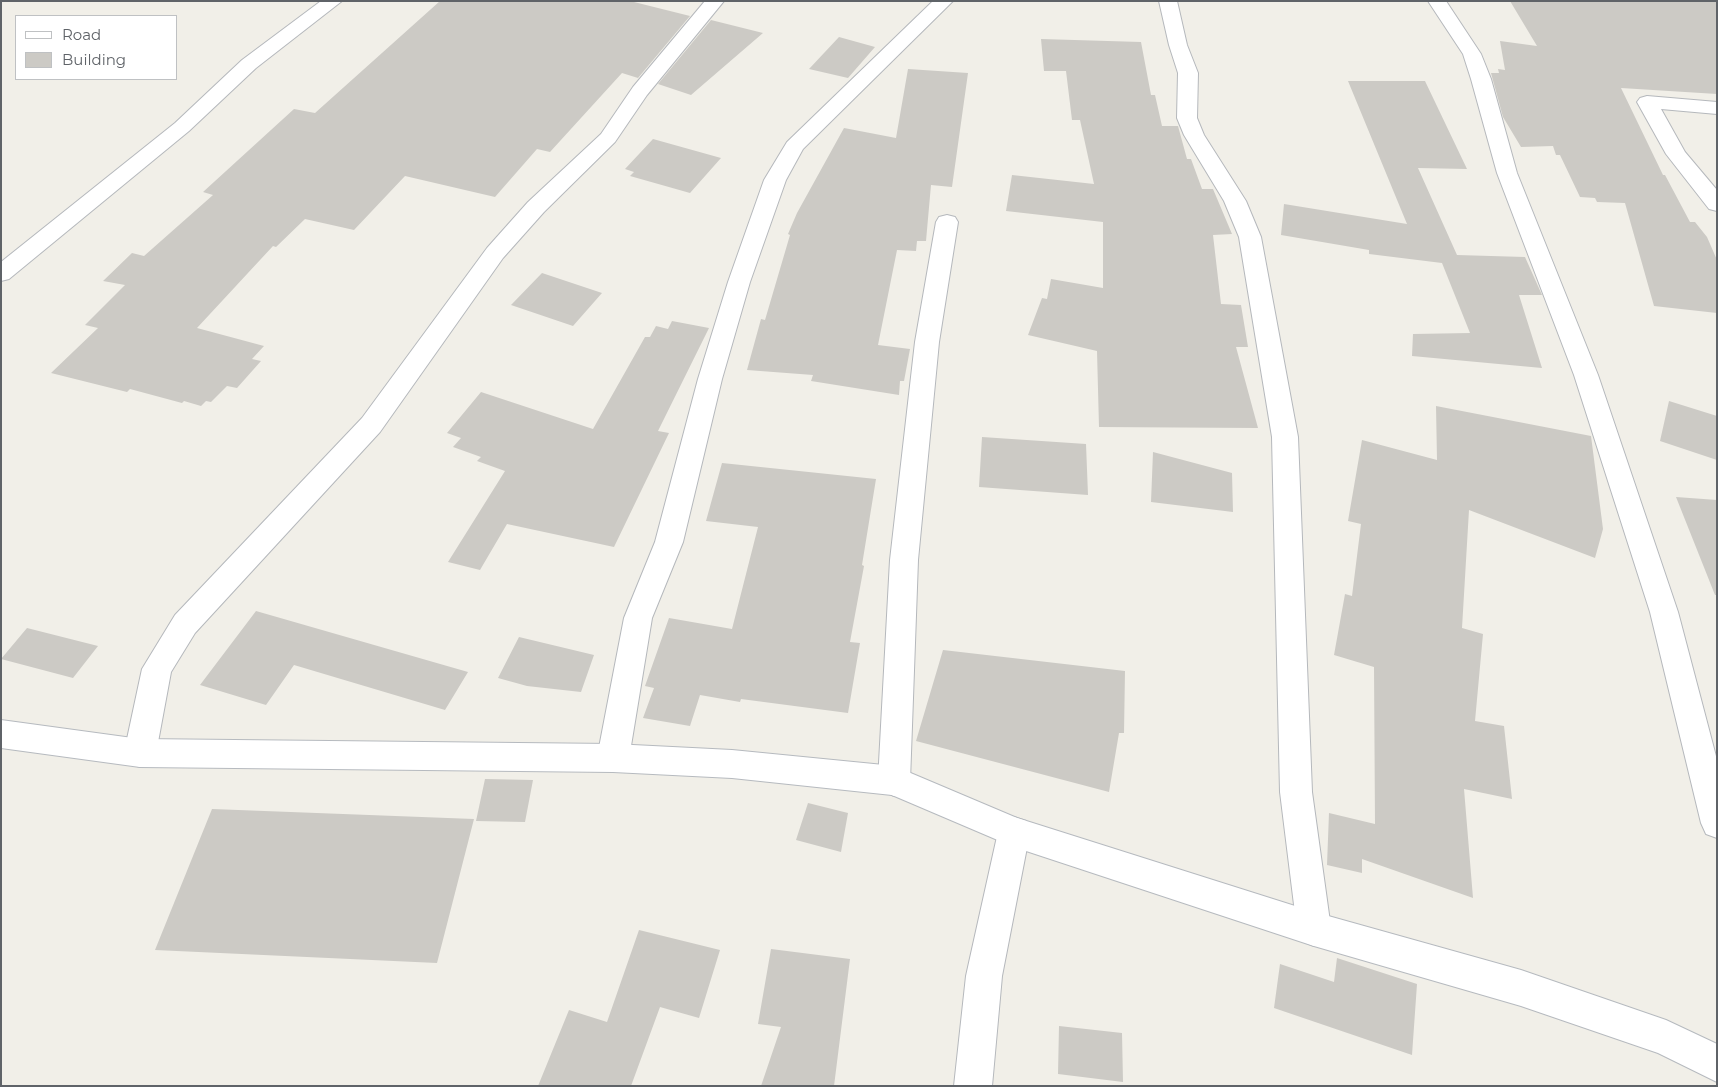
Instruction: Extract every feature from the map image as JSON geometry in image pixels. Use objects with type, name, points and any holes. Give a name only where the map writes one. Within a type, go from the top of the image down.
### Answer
[{"type":"street","points":[[1,274],[182,127],[249,64],[333,1]]},
{"type":"street","points":[[140,753],[157,668],[185,624],[372,425],[495,253],[536,207],[608,138],[640,91],[715,1]]},
{"type":"street","points":[[613,758],[638,618],[669,542],[710,379],[740,282],[775,180],[794,146],[944,1]]},
{"type":"street","points":[[1168,1],[1178,45],[1188,73],[1187,118],[1194,135],[1236,201],[1250,237],[1285,437],[1296,792],[1314,929]]},
{"type":"street","points":[[1437,1],[1472,54],[1481,79],[1507,173],[1586,376],[1664,612],[1717,823]]},
{"type":"street","points":[[1717,108],[1648,102],[1676,154],[1717,204]]},
{"type":"street","points":[[894,781],[904,560],[927,342],[947,222]]},
{"type":"street","points":[[1,734],[140,753],[613,758],[732,764],[894,781],[1014,832],[1314,929],[1521,988],[1666,1038],[1717,1064]]},
{"type":"street","points":[[973,1086],[984,976],[1014,832]]},
{"type":"building","points":[[440,1],[630,1],[690,16],[638,78],[622,73],[550,152],[537,149],[495,197],[405,176],[354,230],[305,219],[276,247],[273,246],[197,328],[264,346],[252,359],[261,361],[237,388],[227,386],[211,402],[206,401],[201,406],[184,401],[182,403],[130,389],[127,392],[51,373],[98,328],[85,325],[125,285],[103,281],[132,253],[144,256],[213,195],[203,192],[294,109],[315,113]]},
{"type":"building","points":[[1510,1],[1717,1],[1717,94],[1621,88],[1663,175],[1665,175],[1690,222],[1695,222],[1707,237],[1717,260],[1717,313],[1654,306],[1625,203],[1597,202],[1595,198],[1580,197],[1560,155],[1556,155],[1553,146],[1521,147],[1503,117],[1491,73],[1499,73],[1498,69],[1505,70],[1500,41],[1537,46]]},
{"type":"building","points":[[711,20],[763,33],[691,95],[658,84]]},
{"type":"building","points":[[839,37],[875,47],[848,78],[809,69]]},
{"type":"building","points":[[1041,39],[1141,42],[1151,95],[1155,95],[1162,126],[1178,126],[1187,159],[1191,159],[1202,189],[1213,189],[1232,234],[1213,235],[1221,304],[1241,305],[1248,347],[1236,347],[1258,428],[1099,427],[1097,351],[1028,335],[1042,298],[1047,299],[1051,279],[1103,288],[1103,222],[1006,211],[1012,175],[1094,184],[1080,120],[1072,120],[1066,71],[1044,71]]},
{"type":"building","points":[[908,69],[968,73],[952,187],[931,185],[926,241],[917,241],[916,251],[897,250],[878,345],[910,349],[904,381],[900,381],[899,395],[811,381],[813,375],[747,370],[761,319],[765,320],[790,235],[788,234],[797,213],[844,128],[896,138]]},
{"type":"building","points":[[1348,81],[1425,81],[1467,169],[1418,168],[1457,255],[1525,257],[1542,295],[1519,295],[1542,368],[1412,356],[1413,334],[1470,333],[1442,263],[1369,254],[1369,250],[1281,235],[1284,204],[1407,224]]},
{"type":"building","points":[[653,139],[721,158],[690,193],[630,176],[634,172],[625,169]]},
{"type":"building","points":[[542,273],[602,293],[573,326],[511,305]]},
{"type":"building","points":[[672,321],[709,328],[658,431],[669,433],[614,547],[507,524],[480,570],[448,562],[505,471],[477,461],[481,457],[453,447],[461,438],[447,433],[481,392],[593,429],[645,337],[650,337],[656,326],[668,329]]},
{"type":"building","points":[[1669,401],[1717,416],[1717,460],[1660,441]]},
{"type":"building","points":[[1436,406],[1591,436],[1603,529],[1595,558],[1469,510],[1462,628],[1483,634],[1475,721],[1504,726],[1512,799],[1464,789],[1473,898],[1362,859],[1362,873],[1327,865],[1329,813],[1375,824],[1374,667],[1334,655],[1345,594],[1352,596],[1361,524],[1348,521],[1362,440],[1437,460]]},
{"type":"building","points":[[982,437],[1086,444],[1088,495],[979,487]]},
{"type":"building","points":[[1153,452],[1232,473],[1233,512],[1151,502]]},
{"type":"building","points":[[722,463],[876,479],[862,565],[864,566],[850,642],[860,643],[848,713],[741,699],[740,702],[700,695],[690,726],[643,718],[654,688],[645,686],[669,618],[732,629],[758,527],[706,521]]},
{"type":"building","points":[[1676,497],[1717,500],[1717,595],[1715,595]]},
{"type":"building","points":[[256,611],[468,672],[445,710],[294,665],[266,705],[200,685]]},
{"type":"building","points":[[27,628],[98,646],[73,678],[1,659]]},
{"type":"building","points":[[519,637],[594,655],[581,692],[527,686],[498,678]]},
{"type":"building","points":[[943,650],[1125,671],[1124,733],[1119,733],[1109,792],[916,741]]},
{"type":"building","points":[[485,779],[533,780],[525,822],[476,821]]},
{"type":"building","points":[[808,803],[848,813],[841,852],[796,840]]},
{"type":"building","points":[[212,809],[474,819],[437,963],[155,950]]},
{"type":"building","points":[[639,930],[720,950],[699,1018],[660,1007],[631,1086],[538,1086],[569,1010],[607,1022]]},
{"type":"building","points":[[771,949],[850,959],[834,1086],[761,1086],[781,1027],[758,1024]]},
{"type":"building","points":[[1337,958],[1417,984],[1412,1055],[1274,1008],[1280,964],[1334,982]]},
{"type":"building","points":[[1059,1026],[1122,1033],[1123,1082],[1058,1074]]}]
